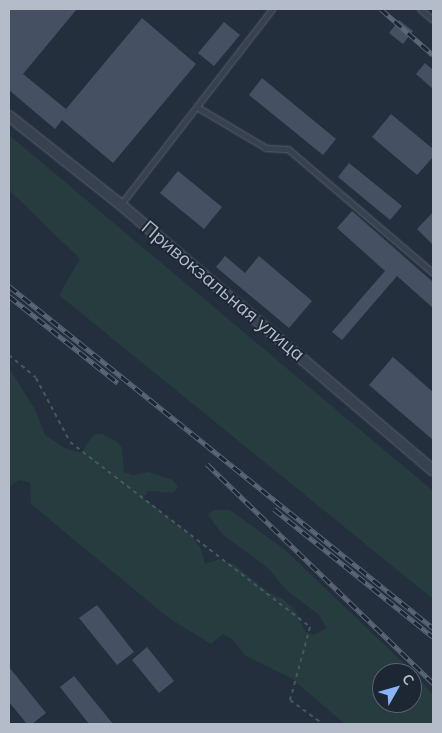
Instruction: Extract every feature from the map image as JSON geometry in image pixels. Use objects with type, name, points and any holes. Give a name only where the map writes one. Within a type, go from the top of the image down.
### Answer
[{"type":"street","name":"Привокзальная улица","points":[[9,116],[120,204],[433,470]]},
{"type":"lane","points":[[120,204],[272,9]]},
{"type":"lane","points":[[420,9],[433,20]]},
{"type":"lane","points":[[197,107],[266,148],[288,150],[433,273]]},
{"type":"path","points":[[9,355],[36,378],[70,442],[310,627],[290,700],[324,724]]},
{"type":"green space","points":[[9,135],[433,491],[433,599],[59,295],[80,259],[9,190]]},
{"type":"green space","points":[[9,368],[36,411],[45,435],[65,448],[81,453],[94,434],[102,434],[116,441],[122,448],[124,472],[133,475],[149,472],[173,480],[178,487],[173,493],[148,491],[143,498],[191,535],[201,549],[205,564],[220,559],[235,565],[268,592],[283,599],[294,609],[305,631],[312,635],[320,632],[326,628],[319,615],[285,589],[269,569],[222,534],[208,515],[214,510],[230,510],[284,549],[403,663],[372,663],[372,713],[422,713],[422,682],[433,695],[433,724],[345,724],[291,678],[246,656],[231,638],[223,634],[211,644],[170,619],[31,504],[30,482],[18,480],[9,487]]},
{"type":"building","points":[[9,9],[77,9],[23,74],[66,109],[142,18],[196,64],[113,163],[62,120],[55,129],[9,90]]},
{"type":"building","points":[[399,20],[413,31],[403,44],[389,33]]},
{"type":"building","points":[[224,22],[240,35],[214,66],[198,53]]},
{"type":"building","points":[[425,63],[433,70],[433,89],[416,74]]},
{"type":"building","points":[[262,78],[336,139],[323,155],[249,95]]},
{"type":"building","points":[[391,114],[433,149],[433,157],[417,175],[372,137]]},
{"type":"building","points":[[349,163],[402,206],[390,220],[338,177]]},
{"type":"building","points":[[178,171],[222,207],[204,229],[160,193]]},
{"type":"building","points":[[352,211],[433,282],[433,308],[397,276],[342,340],[332,332],[385,271],[337,228]]},
{"type":"building","points":[[433,212],[433,245],[417,229]]},
{"type":"building","points":[[225,256],[245,273],[259,256],[312,301],[289,328],[216,267]]},
{"type":"building","points":[[393,357],[433,392],[433,440],[369,385]]},
{"type":"building","points":[[97,605],[134,652],[117,665],[79,618]]},
{"type":"building","points":[[147,647],[174,681],[159,693],[132,660]]},
{"type":"building","points":[[9,667],[46,713],[32,724],[27,724],[9,702]]},
{"type":"building","points":[[74,676],[113,724],[89,724],[60,687]]},
{"type":"railway","points":[[381,9],[433,55]]},
{"type":"railway","points":[[9,286],[433,628]]},
{"type":"railway","points":[[9,296],[118,383]]},
{"type":"railway","points":[[207,464],[433,683]]},
{"type":"railway","points":[[274,509],[433,637]]}]
